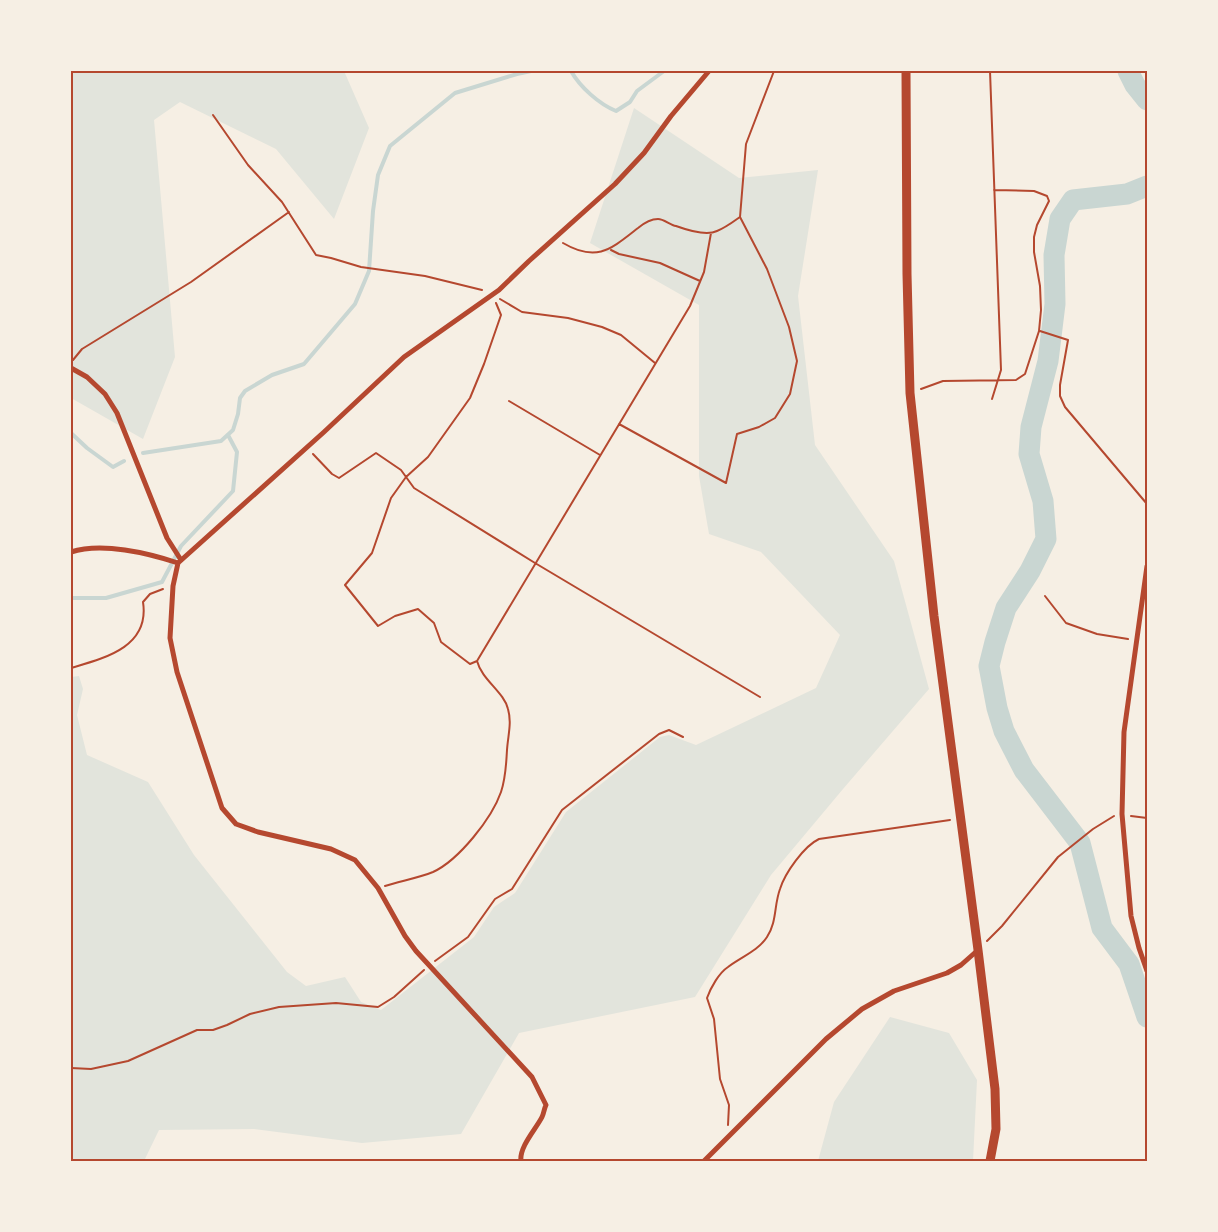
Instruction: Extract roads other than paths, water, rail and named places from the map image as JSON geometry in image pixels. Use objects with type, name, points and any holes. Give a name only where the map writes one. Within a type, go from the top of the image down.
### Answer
[{"type":"main road","points":[[906,71],[906,274],[910,393],[934,616],[978,950],[994,1089],[996,1129],[990,1161]]},
{"type":"street","points":[[521,1161],[520,1157],[542,1118],[546,1105],[532,1077],[416,951],[405,936],[378,888],[355,860],[331,848],[258,832],[236,824],[222,808],[173,655],[170,638],[173,586],[180,561],[404,357],[491,296],[615,184],[644,153],[671,116],[710,71]]},
{"type":"street","points":[[71,368],[87,377],[105,394],[117,413],[167,538],[180,561]]},
{"type":"street","points":[[71,552],[101,548],[123,550],[180,561]]},
{"type":"street","points":[[1147,566],[1124,732],[1122,814],[1131,916],[1147,971]]},
{"type":"street","points":[[704,1161],[826,1039],[862,1008],[894,991],[947,973],[961,965],[978,950]]},
{"type":"waterway","points":[[143,453],[221,441],[233,430],[240,398],[245,391],[272,375],[304,364],[355,304],[369,271],[373,211],[378,175],[390,146],[455,93],[531,71]]},
{"type":"waterway","points":[[571,71],[590,94],[616,111],[630,102],[637,91],[664,71]]},
{"type":"waterway","points":[[1128,71],[1135,85],[1147,100]]},
{"type":"waterway","points":[[1147,186],[1127,194],[1073,200],[1060,219],[1054,255],[1055,304],[1048,361],[1031,427],[1029,454],[1043,501],[1046,539],[1030,571],[1006,608],[989,666],[997,708],[1004,731],[1024,770],[1080,843],[1102,928],[1129,964],[1147,1017]]},
{"type":"waterway","points":[[71,433],[87,448],[113,467],[124,461]]},
{"type":"waterway","points":[[71,598],[106,598],[162,582],[181,546],[233,491],[237,452],[228,435]]}]
